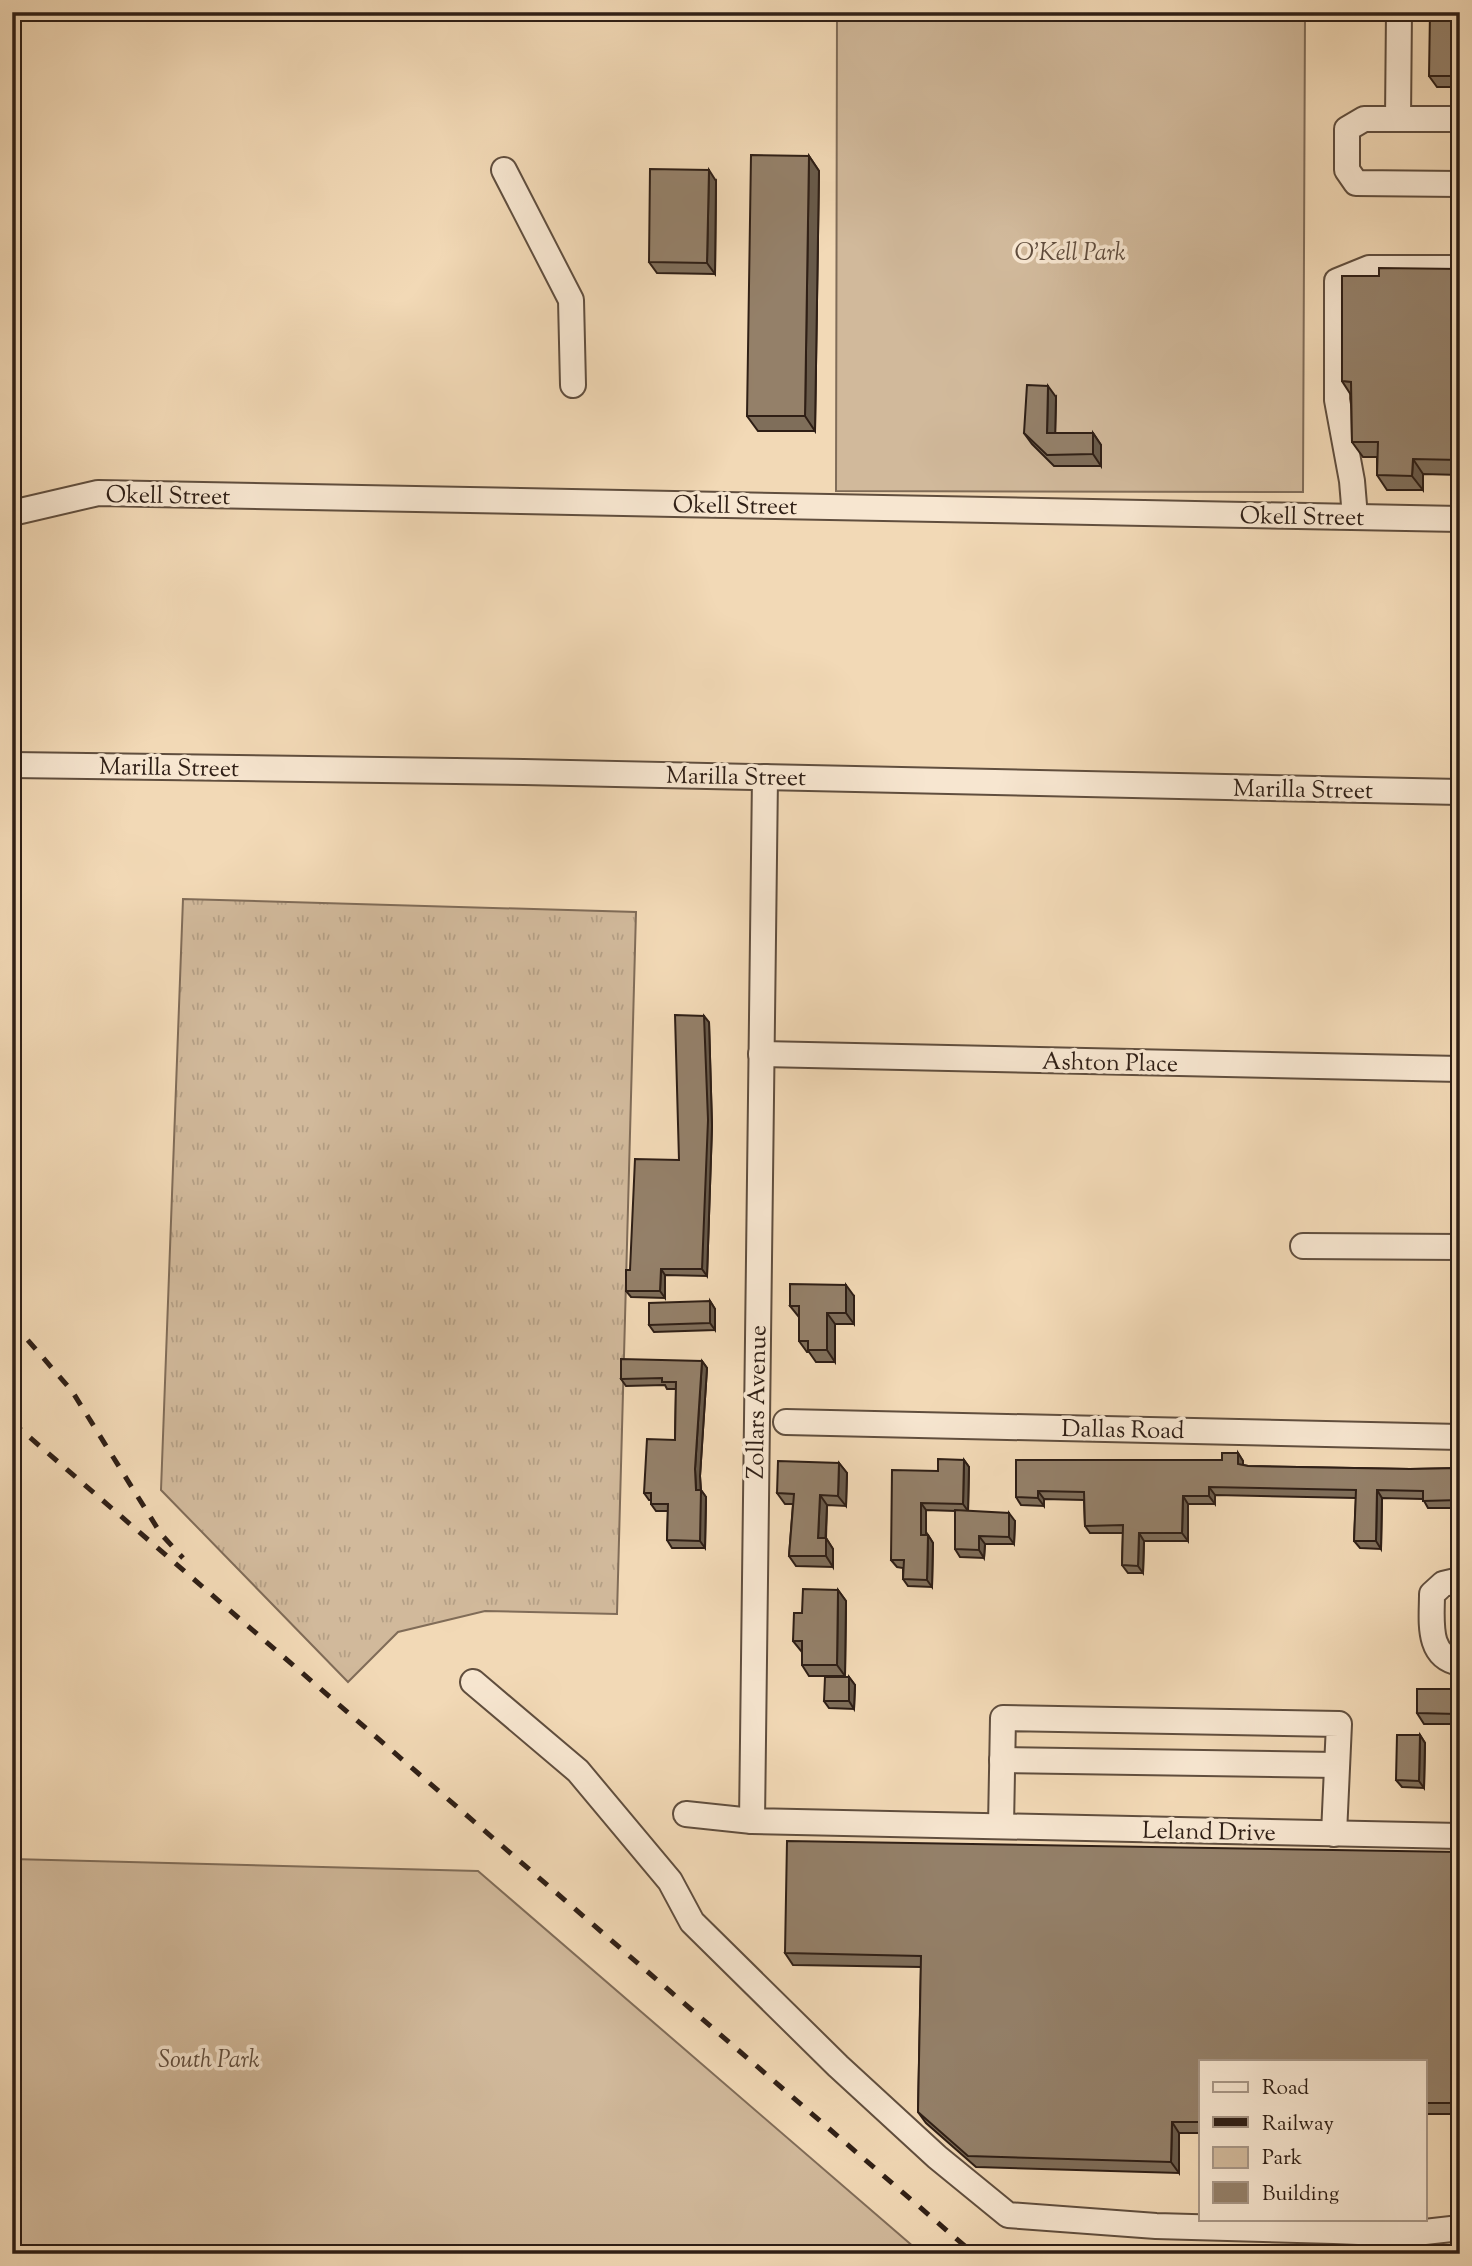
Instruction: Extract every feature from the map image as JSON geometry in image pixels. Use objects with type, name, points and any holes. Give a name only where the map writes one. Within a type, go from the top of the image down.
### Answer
[{"type":"street","points":[[1398,118],[1399,12]]},
{"type":"street","points":[[1460,119],[1364,119],[1347,129],[1347,170],[1356,183],[1460,184]]},
{"type":"street","points":[[504,170],[571,300],[573,385]]},
{"type":"street","points":[[1355,517],[1352,481],[1336,400],[1337,281],[1368,268],[1460,268]]},
{"type":"street","name":"Okell Street","points":[[12,513],[98,494],[1460,519]]},
{"type":"street","name":"Marilla Street","points":[[12,765],[1460,792]]},
{"type":"street","name":"Zollars Avenue","points":[[752,1821],[765,777]]},
{"type":"street","name":"Ashton Place","points":[[761,1054],[1460,1069]]},
{"type":"street","points":[[1303,1246],[1460,1247]]},
{"type":"street","name":"Dallas Road","points":[[786,1422],[1460,1437]]},
{"type":"street","points":[[1460,1580],[1443,1584],[1433,1594],[1432,1629],[1436,1649],[1449,1661],[1460,1663]]},
{"type":"street","points":[[473,1682],[578,1771],[670,1881],[692,1922],[838,2066],[937,2157],[1008,2215],[1156,2226],[1407,2234],[1460,2228]]},
{"type":"street","points":[[1001,1826],[1003,1718],[1339,1724],[1334,1833]]},
{"type":"street","points":[[1002,1760],[1337,1765]]},
{"type":"street","points":[[686,1814],[752,1821]]},
{"type":"street","name":"Leland Drive","points":[[752,1821],[1460,1836]]},
{"type":"green space","name":"O'Kell Park","points":[[837,12],[1305,12],[1303,492],[836,491]]},
{"type":"green space","points":[[183,899],[636,912],[617,1614],[485,1611],[398,1632],[348,1682],[161,1490]]},
{"type":"green space","name":"South Park","points":[[12,1859],[478,1871],[922,2254],[12,2254]]},
{"type":"building","points":[[1430,12],[1460,12],[1460,76],[1429,76]]},
{"type":"building","points":[[751,155],[809,156],[805,416],[747,416]]},
{"type":"building","points":[[650,169],[709,170],[707,263],[649,262]]},
{"type":"building","points":[[1379,268],[1460,269],[1460,460],[1413,459],[1412,476],[1377,475],[1378,442],[1352,442],[1351,382],[1342,381],[1342,276],[1379,276]]},
{"type":"building","points":[[1027,385],[1048,386],[1047,433],[1093,433],[1093,454],[1047,455],[1024,433]]},
{"type":"building","points":[[1460,573],[1460,592],[1453,592],[1453,574]]},
{"type":"building","points":[[675,1015],[704,1016],[708,1120],[702,1269],[661,1269],[660,1291],[626,1291],[626,1270],[630,1270],[635,1159],[679,1160]]},
{"type":"building","points":[[790,1284],[846,1285],[846,1313],[827,1313],[827,1350],[808,1350],[808,1341],[799,1341],[799,1306],[790,1306]]},
{"type":"building","points":[[710,1301],[710,1323],[649,1325],[649,1303]]},
{"type":"building","points":[[621,1359],[702,1361],[695,1469],[696,1490],[701,1490],[700,1541],[667,1540],[668,1504],[651,1504],[651,1493],[644,1493],[647,1439],[675,1440],[676,1382],[662,1382],[662,1378],[621,1379]]},
{"type":"building","points":[[1222,1453],[1238,1453],[1238,1464],[1248,1466],[1460,1468],[1460,1500],[1423,1501],[1423,1491],[1377,1490],[1376,1541],[1354,1541],[1356,1490],[1209,1487],[1209,1496],[1183,1496],[1182,1533],[1139,1533],[1138,1566],[1122,1565],[1123,1525],[1085,1526],[1084,1492],[1038,1491],[1038,1498],[1016,1497],[1016,1460],[1222,1460]]},
{"type":"building","points":[[938,1459],[964,1460],[963,1504],[921,1503],[921,1535],[928,1535],[927,1580],[903,1579],[904,1560],[891,1560],[892,1470],[938,1471]]},
{"type":"building","points":[[778,1461],[839,1463],[838,1496],[820,1495],[818,1538],[826,1538],[826,1556],[789,1556],[794,1494],[777,1493]]},
{"type":"building","points":[[955,1510],[1009,1513],[1009,1537],[979,1536],[979,1550],[955,1549]]},
{"type":"building","points":[[1459,1582],[1460,1634],[1458,1634]]},
{"type":"building","points":[[803,1589],[838,1590],[837,1665],[802,1665],[802,1641],[793,1641],[794,1613],[802,1613]]},
{"type":"building","points":[[825,1677],[849,1677],[849,1701],[824,1701]]},
{"type":"building","points":[[1457,1683],[1460,1683],[1460,1793],[1454,1793],[1456,1714],[1417,1713],[1417,1689],[1457,1689]]},
{"type":"building","points":[[1397,1735],[1420,1735],[1419,1781],[1396,1780]]},
{"type":"building","points":[[787,1841],[1460,1852],[1460,2103],[1426,2103],[1426,2060],[1199,2060],[1199,2122],[1172,2122],[1171,2162],[968,2156],[918,2112],[921,1956],[785,1953]]},
{"type":"building","points":[[1291,2245],[1291,2253],[1361,2254],[1175,2254],[1175,2248]]},
{"type":"railway","points":[[12,1322],[72,1391],[161,1534],[183,1558]]},
{"type":"railway","points":[[12,1422],[974,2254]]}]
